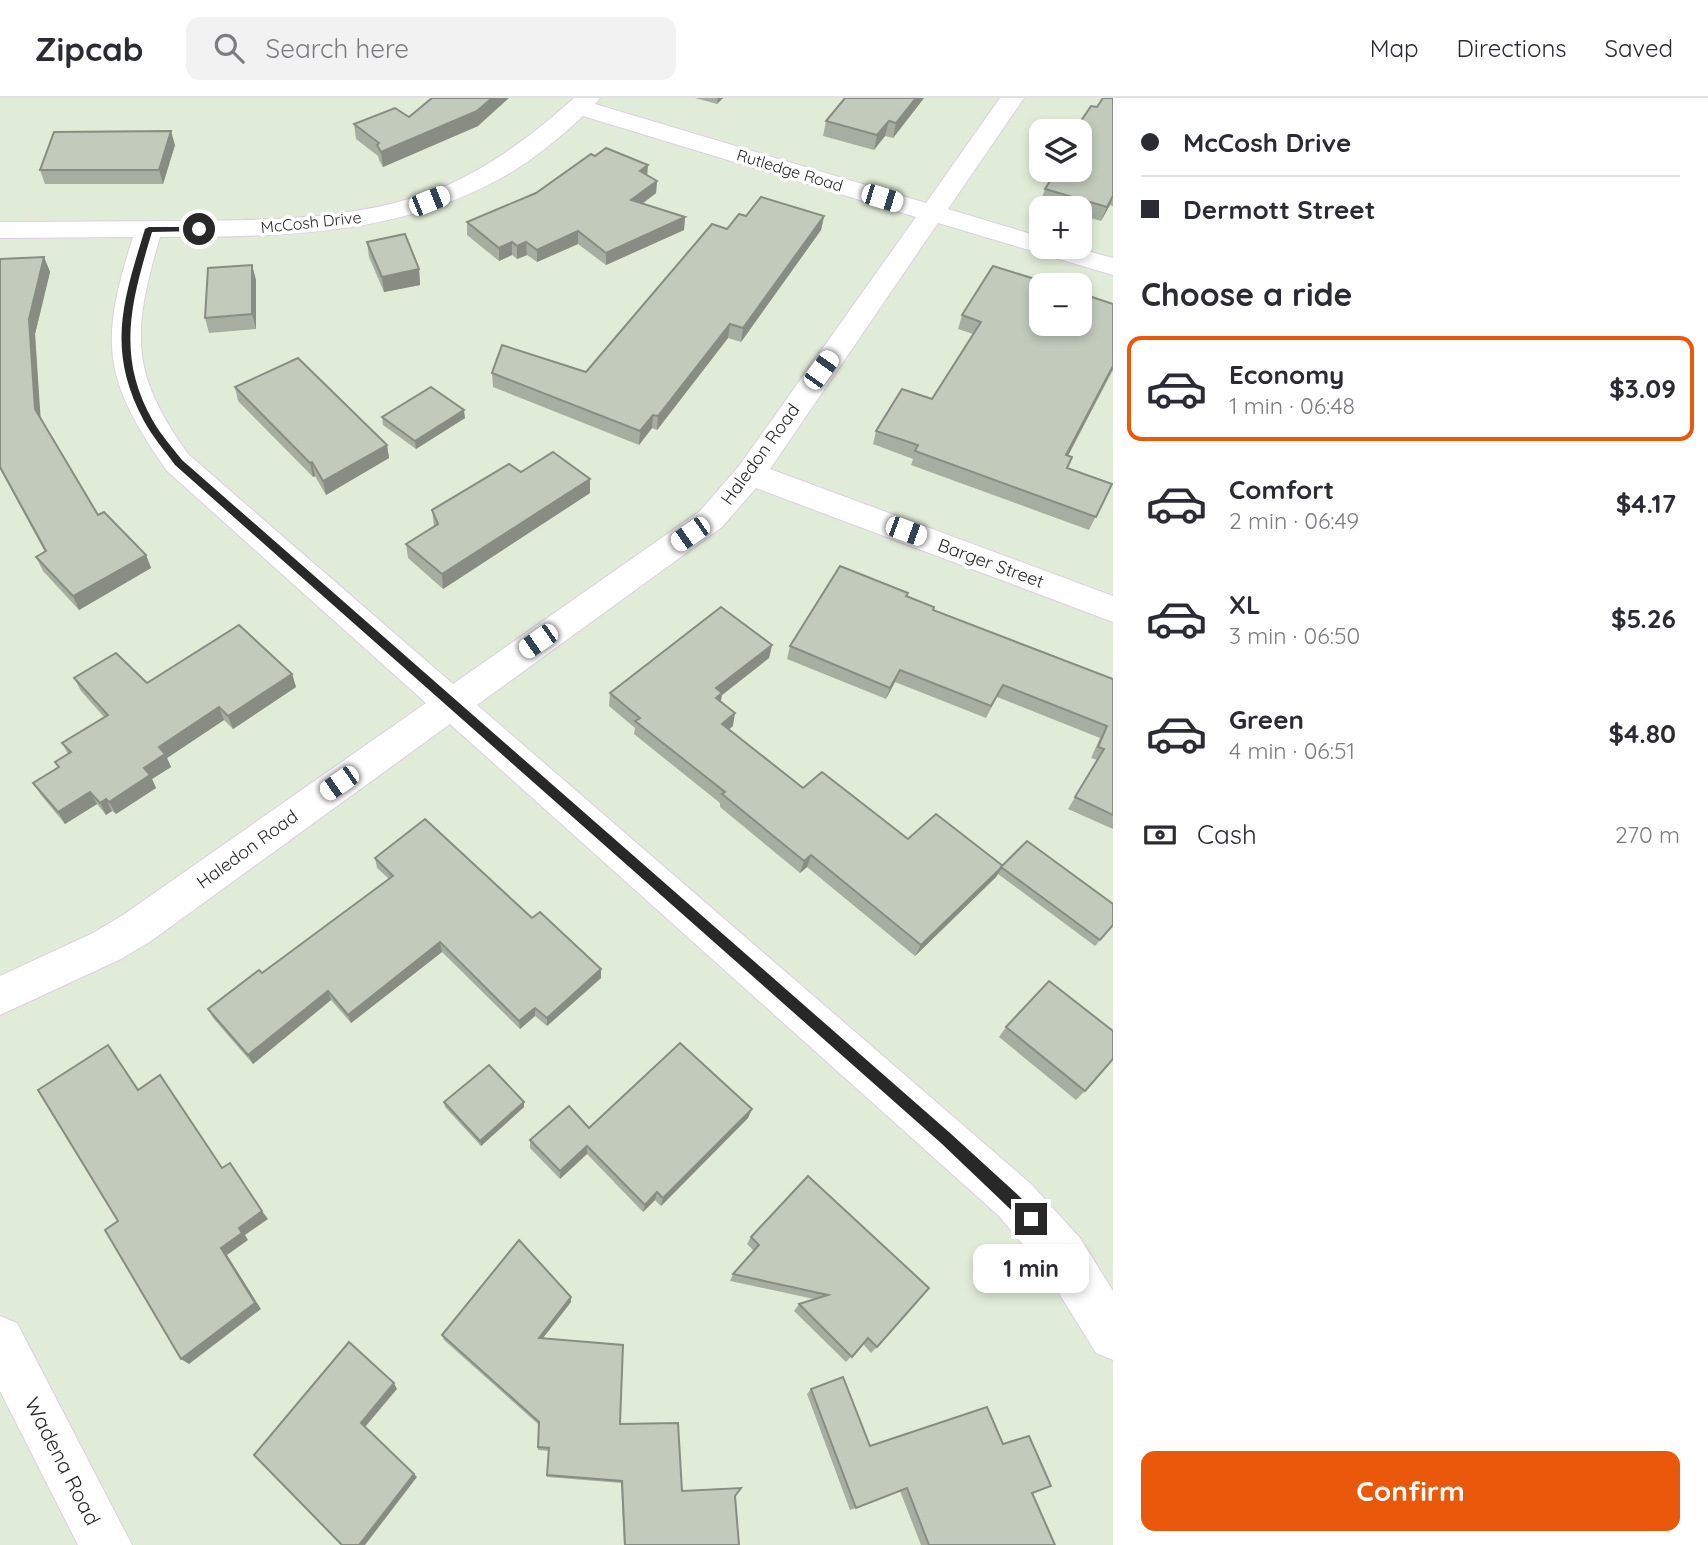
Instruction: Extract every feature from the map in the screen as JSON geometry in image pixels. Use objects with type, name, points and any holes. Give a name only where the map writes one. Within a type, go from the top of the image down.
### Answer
[{"type":"street","name":"Haledon Road","points":[[0,996],[107,946],[136,928],[711,519],[750,474],[1012,98]]},
{"type":"street","name":"Rutledge Road","points":[[583,102],[1029,242]]},
{"type":"street","name":"McCosh Drive","points":[[0,230],[249,229],[353,220],[429,201],[490,174],[530,150],[583,102]]},
{"type":"street","points":[[149,229],[129,296],[125,332],[127,366],[133,388],[149,422],[178,463],[1014,1200],[1063,1255],[1113,1336]]},
{"type":"street","name":"Rutledge Road","points":[[1086,259],[1113,267]]},
{"type":"street","name":"Barger Street","points":[[750,474],[1113,609]]},
{"type":"street","name":"Wadena Road","points":[[0,1340],[106,1545]]},
{"type":"building","points":[[432,98],[492,98],[477,111],[381,152],[377,145],[379,143],[354,124],[395,108],[409,117]]},
{"type":"building","points":[[845,98],[916,98],[896,123],[889,121],[877,135],[826,121]]},
{"type":"building","points":[[1103,98],[1113,98],[1113,196],[1107,207],[1092,203],[1092,196],[1069,196],[1045,189],[1049,182],[1092,182],[1092,119],[1082,119],[1091,106],[1097,107]]},
{"type":"building","points":[[171,131],[159,170],[40,170],[54,132]]},
{"type":"building","points":[[606,148],[648,165],[640,171],[657,181],[631,200],[685,217],[606,253],[578,231],[537,250],[526,242],[517,246],[512,242],[499,248],[467,222],[536,193],[591,154],[595,156]]},
{"type":"building","points":[[761,197],[824,216],[743,328],[730,324],[658,416],[653,415],[640,431],[492,373],[502,345],[586,372],[712,224],[727,229],[739,214],[746,216]]},
{"type":"building","points":[[405,234],[419,269],[382,277],[367,242]]},
{"type":"building","points":[[44,257],[29,319],[35,409],[98,515],[104,512],[146,555],[73,596],[36,557],[46,551],[0,467],[0,259]]},
{"type":"building","points":[[252,265],[252,314],[205,318],[208,268]]},
{"type":"building","points":[[993,266],[1029,277],[1029,336],[1092,336],[1092,297],[1113,304],[1113,366],[1066,455],[1072,457],[1067,468],[1112,484],[1096,517],[915,451],[918,445],[876,431],[902,389],[932,399],[981,322],[962,315]]},
{"type":"building","points":[[298,358],[387,445],[323,481],[312,462],[310,463],[235,387]]},
{"type":"building","points":[[431,387],[464,410],[415,441],[382,417]]},
{"type":"building","points":[[553,452],[590,479],[442,574],[406,544],[438,524],[432,510],[509,464],[521,472]]},
{"type":"building","points":[[840,566],[908,593],[906,596],[934,607],[933,610],[1113,679],[1113,815],[1075,797],[1104,749],[1098,747],[1107,726],[1003,685],[991,706],[900,670],[890,688],[790,646]]},
{"type":"building","points":[[721,607],[772,645],[716,688],[722,693],[716,698],[735,713],[722,724],[803,788],[822,772],[908,839],[936,814],[1003,866],[921,945],[811,855],[804,861],[722,794],[725,792],[635,721],[640,718],[610,693]]},
{"type":"building","points":[[239,625],[292,674],[228,716],[219,707],[159,747],[165,754],[144,768],[150,775],[109,802],[106,799],[100,803],[90,792],[58,812],[33,783],[59,767],[55,762],[71,752],[62,743],[108,715],[74,678],[116,653],[147,683]]},
{"type":"building","points":[[425,819],[532,918],[540,912],[601,969],[547,1018],[535,1008],[519,1021],[440,942],[348,1015],[328,991],[248,1055],[208,1009],[259,970],[262,973],[393,876],[375,858]]},
{"type":"building","points":[[1027,841],[1113,904],[1113,925],[1100,940],[1001,867]]},
{"type":"building","points":[[1049,981],[1113,1031],[1113,1059],[1085,1091],[1006,1027]]},
{"type":"building","points":[[680,1043],[752,1109],[663,1198],[657,1192],[645,1205],[587,1146],[560,1171],[530,1140],[569,1106],[589,1128]]},
{"type":"building","points":[[108,1045],[138,1090],[160,1075],[222,1168],[230,1163],[262,1211],[239,1228],[242,1233],[221,1248],[255,1303],[181,1359],[105,1230],[118,1221],[38,1090]]},
{"type":"building","points":[[489,1065],[524,1102],[480,1141],[444,1102]]},
{"type":"building","points":[[808,1176],[929,1288],[877,1347],[868,1338],[852,1357],[799,1304],[828,1295],[733,1274],[759,1245],[751,1237]]},
{"type":"building","points":[[519,1240],[571,1297],[539,1338],[623,1345],[620,1424],[678,1423],[682,1491],[741,1488],[735,1496],[739,1545],[625,1545],[622,1481],[547,1475],[549,1448],[538,1447],[539,1422],[442,1335]]},
{"type":"building","points":[[349,1342],[394,1383],[361,1423],[414,1474],[359,1545],[342,1545],[254,1455]]},
{"type":"building","points":[[843,1377],[870,1446],[987,1407],[1003,1444],[1029,1436],[1051,1486],[1032,1493],[1055,1545],[929,1545],[907,1488],[856,1508],[811,1389]]},
{"type":"route","points":[[199,229],[149,229],[129,296],[125,332],[127,366],[133,388],[149,422],[178,463],[946,1138],[1031,1219]]}]
